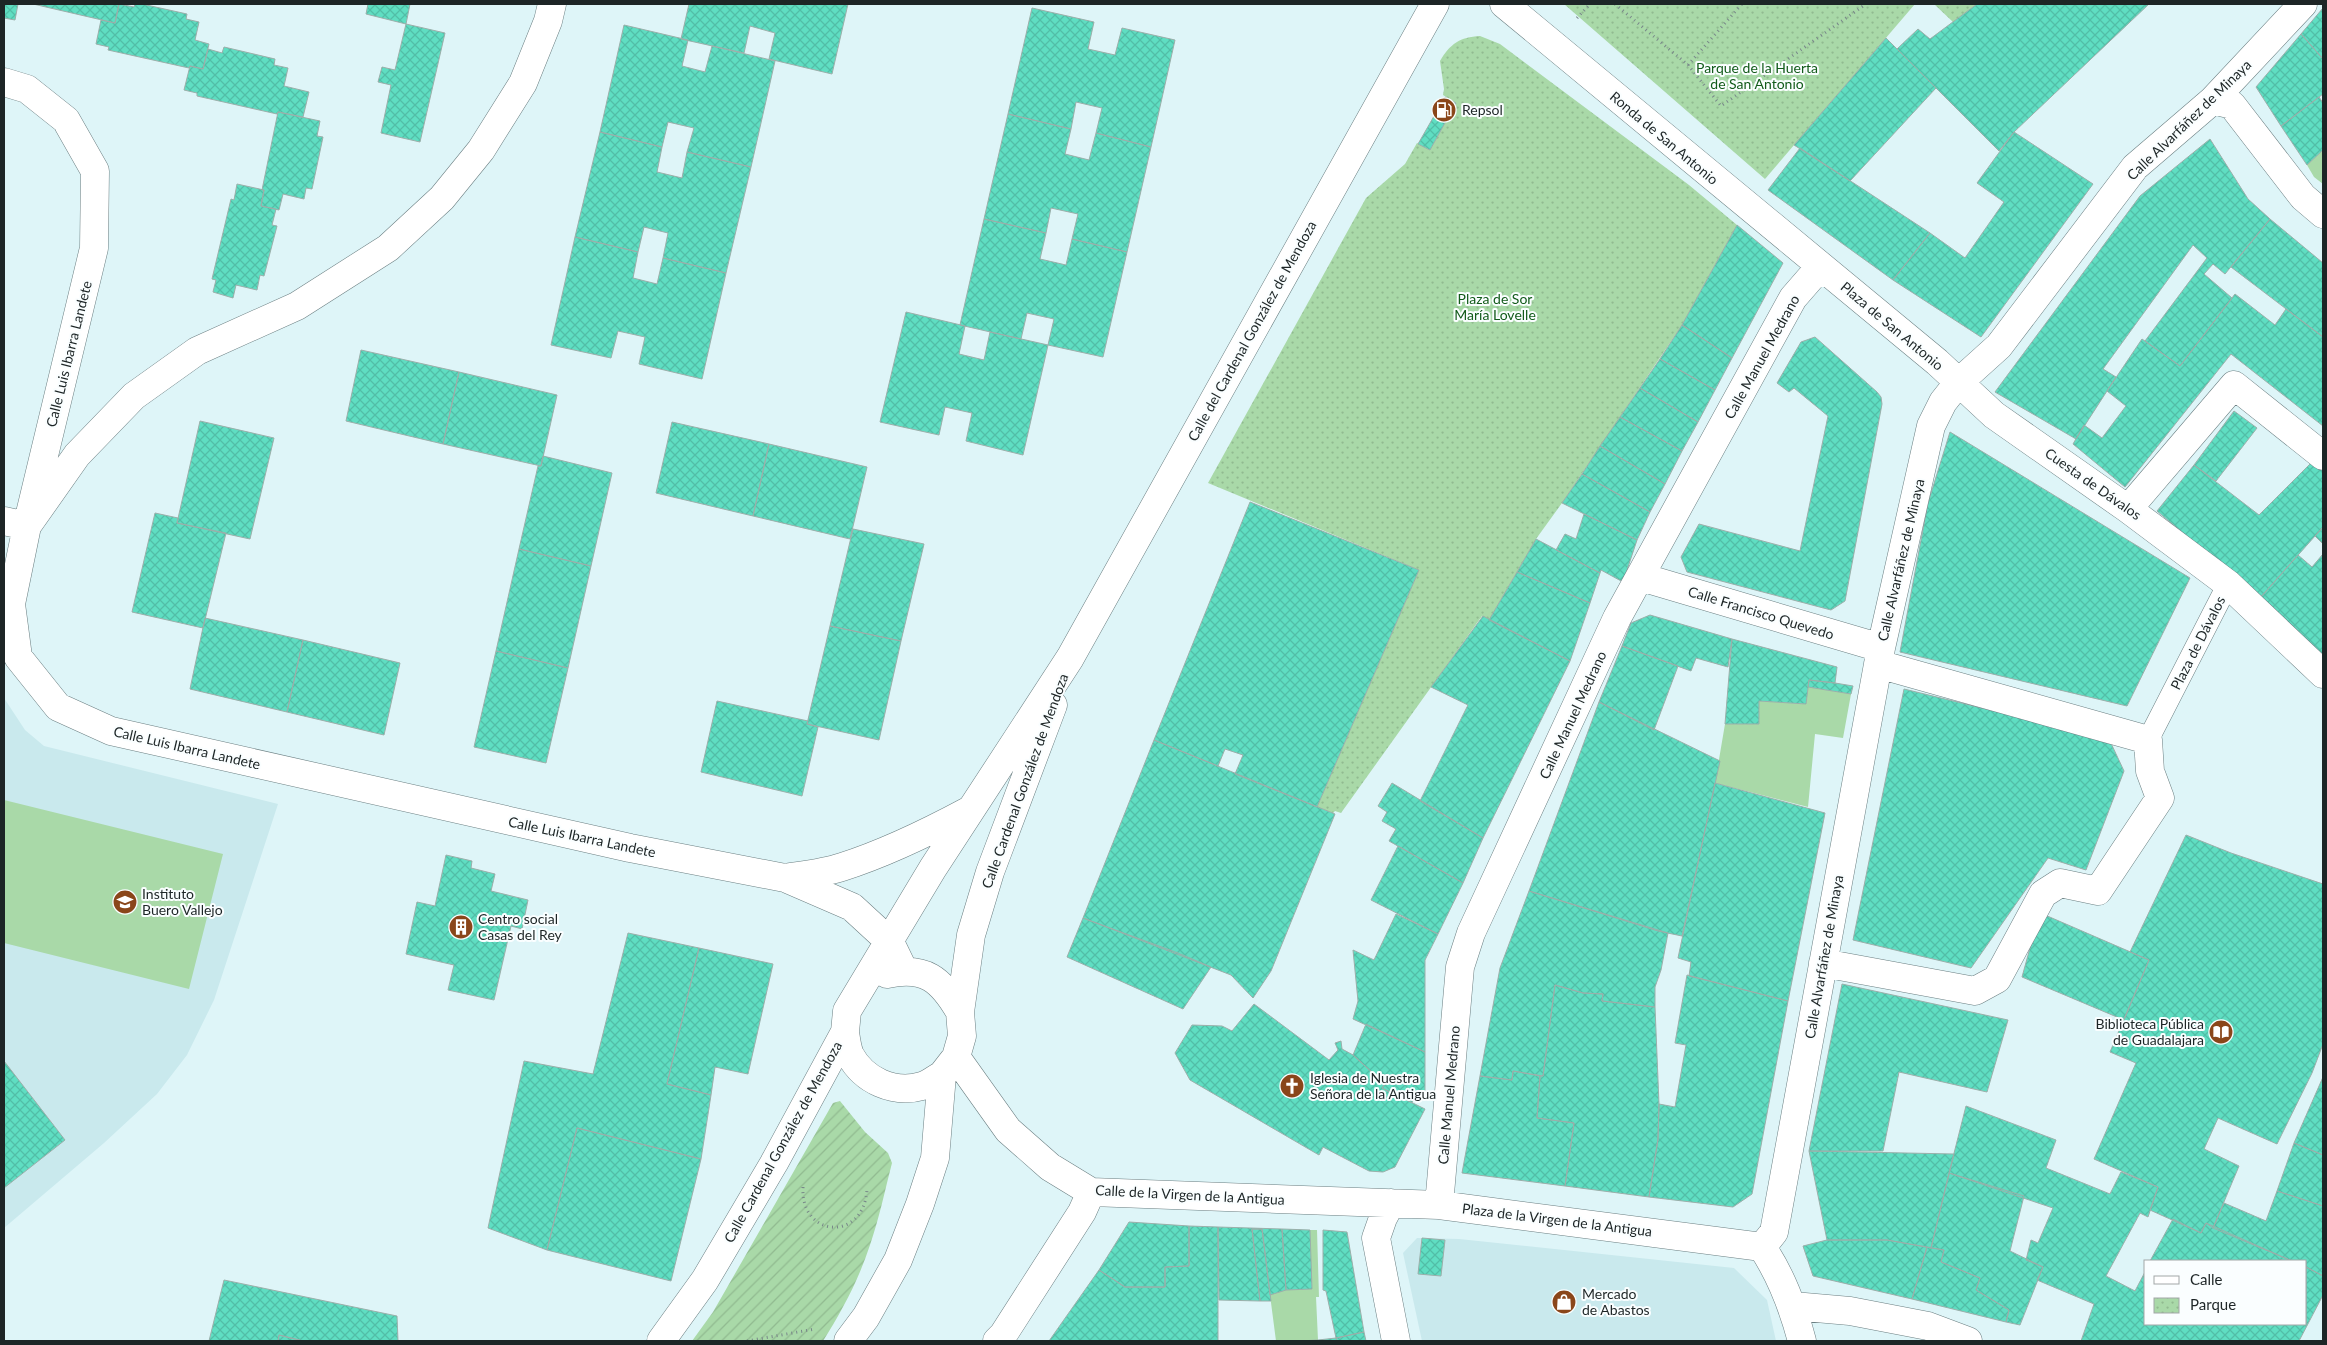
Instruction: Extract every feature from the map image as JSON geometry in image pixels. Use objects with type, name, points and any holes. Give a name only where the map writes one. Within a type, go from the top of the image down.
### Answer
[{"type":"street","points":[[15,523],[134,396],[197,351],[305,301],[388,248],[442,198],[481,150],[523,83],[548,21],[552,4]]},
{"type":"street","name":"Calle del Cardenal González de Mendoza","points":[[1070,658],[1435,4]]},
{"type":"street","name":"Ronda de San Antonio","points":[[1504,4],[1825,270]]},
{"type":"street","name":"Calle Alvarfáñez de Minaya","points":[[1762,1247],[1774,1232],[1879,656],[1931,426],[1943,402],[1958,383],[1999,346],[2135,167],[2213,100],[2303,4]]},
{"type":"street","name":"Calle Luis Ibarra Landete","points":[[4,82],[27,89],[66,120],[95,171],[94,248],[15,523],[12,604],[18,657],[58,707],[111,731],[630,848],[785,878],[852,907],[890,942],[904,970]]},
{"type":"street","points":[[2213,100],[2232,105],[2303,197],[2323,214]]},
{"type":"street","name":"Plaza de San Antonio","points":[[1825,270],[1937,362],[1958,383]]},
{"type":"street","name":"Calle Manuel Medrano","points":[[1439,1205],[1460,967],[1471,933],[1617,618],[1793,298],[1813,276],[1825,270]]},
{"type":"street","name":"Cuesta de Dávalos","points":[[1958,383],[1994,415],[2128,509],[2228,584]]},
{"type":"street","points":[[2128,509],[2234,385],[2323,456]]},
{"type":"street","name":"Calle Francisco Quevedo","points":[[1641,577],[1879,656],[2148,740]]},
{"type":"street","name":"Plaza de Dávalos","points":[[2228,584],[2323,674]]},
{"type":"street","name":"Calle Cardenal González de Mendoza","points":[[662,1341],[710,1271],[774,1163],[845,1032],[847,1010],[890,942],[933,868],[1070,658]]},
{"type":"street","name":"Calle Cardenal González de Mendoza","points":[[960,1012],[971,935],[990,872],[1070,658]]},
{"type":"street","points":[[1823,963],[1975,991],[1997,979],[2043,894],[2060,883],[2098,891],[2160,798],[2150,771],[2148,740]]},
{"type":"street","points":[[785,878],[839,868],[885,852],[970,810]]},
{"type":"street","points":[[848,1341],[866,1317],[898,1260],[920,1204],[935,1158],[949,1066],[962,1036],[960,1012],[948,990],[928,976],[904,970],[880,975],[860,989]]},
{"type":"street","points":[[845,1032],[850,1054],[862,1072],[881,1084],[902,1089],[924,1086],[949,1066]]},
{"type":"street","name":"Calle de la Virgen de la Antigua","points":[[949,1066],[1008,1130],[1050,1167],[1091,1192],[1391,1203]]},
{"type":"street","points":[[997,1341],[1003,1335],[1077,1220],[1091,1192]]},
{"type":"street","points":[[1391,1203],[1376,1238],[1396,1341]]},
{"type":"street","name":"Plaza de la Virgen de la Antigua","points":[[1391,1203],[1439,1205],[1762,1247]]},
{"type":"street","points":[[1762,1247],[1778,1270],[1793,1306],[1802,1341]]},
{"type":"street","points":[[1793,1306],[1850,1311],[1909,1322],[1928,1326],[1968,1341]]},
{"type":"lane","name":"Plaza de Dávalos","points":[[2148,740],[2228,584]]},
{"type":"path","points":[[1615,4],[1688,65],[1721,106],[1866,4]]},
{"type":"path","points":[[1688,65],[1742,4]]},
{"type":"path","points":[[807,1179],[803,1186],[802,1200],[808,1213],[818,1223],[832,1228],[847,1225],[859,1217],[866,1204],[867,1190]]},
{"type":"path","points":[[747,1341],[823,1327]]},
{"type":"shaded area","name":"Instituto Buero Vallejo","points":[[4,698],[25,730],[44,746],[278,804],[214,1000],[187,1055],[157,1094],[104,1143],[4,1228]]},
{"type":"shaded area","name":"Mercado de Abastos","points":[[1417,1238],[1459,1239],[1734,1268],[1767,1300],[1776,1341],[1422,1341],[1403,1253]]},
{"type":"green space","name":"Parque de la Huerta de San Antonio","points":[[1564,4],[1915,4],[1765,179]]},
{"type":"green space","points":[[1934,4],[1977,4],[1953,22]]},
{"type":"green space","name":"Plaza de Sor María Lovelle","points":[[1480,36],[1500,44],[1689,185],[1737,225],[1682,325],[1536,539],[1489,620],[1482,616],[1341,813],[1335,811],[1333,813],[1317,807],[1419,570],[1208,483],[1366,198],[1405,164],[1417,143],[1430,150],[1456,103],[1443,95],[1444,89],[1440,61],[1456,42]]},
{"type":"green space","points":[[2323,150],[2323,184],[2314,177],[2307,165]]},
{"type":"green space","points":[[1808,687],[1851,694],[1843,738],[1815,734],[1808,807],[1715,783],[1725,724],[1759,724],[1759,701],[1805,704]]},
{"type":"green space","points":[[4,800],[223,854],[189,989],[4,943]]},
{"type":"green space","points":[[840,1101],[865,1132],[888,1153],[892,1163],[866,1258],[850,1294],[830,1330],[823,1341],[692,1341],[713,1312],[833,1103]]},
{"type":"green space","points":[[1310,1230],[1317,1230],[1319,1297],[1316,1297],[1318,1340],[1276,1341],[1270,1295],[1284,1290],[1311,1289]]},
{"type":"building","points":[[4,4],[18,4],[15,20],[4,18]]},
{"type":"building","points":[[33,4],[119,4],[115,23]]},
{"type":"building","points":[[119,4],[134,7],[135,4],[142,4],[187,14],[186,19],[199,22],[195,40],[209,44],[203,69],[190,66],[189,68],[108,50],[109,47],[96,44],[101,20],[115,23]]},
{"type":"building","points":[[368,4],[410,4],[406,24],[366,14]]},
{"type":"building","points":[[689,4],[848,4],[832,74],[769,59],[775,33],[750,26],[744,53],[681,39]]},
{"type":"building","points":[[1977,4],[2149,4],[2014,132],[1999,151],[1897,49],[1918,29],[1930,39]]},
{"type":"building","points":[[1032,8],[1094,22],[1088,49],[1115,55],[1122,28],[1175,40],[1151,147],[1096,133],[1102,108],[1076,102],[1071,129],[1008,114]]},
{"type":"building","points":[[2323,8],[2323,59],[2301,34]]},
{"type":"building","points":[[406,24],[445,33],[420,142],[381,133],[391,85],[378,82],[382,67],[395,70]]},
{"type":"building","points":[[624,25],[688,40],[682,66],[705,72],[712,46],[775,61],[751,167],[687,152],[694,128],[668,122],[662,147],[600,132]]},
{"type":"building","points":[[2301,34],[2323,59],[2323,94],[2281,126],[2256,87]]},
{"type":"building","points":[[1886,38],[1936,88],[1850,181],[1794,145]]},
{"type":"building","points":[[224,47],[275,59],[274,65],[288,68],[284,86],[309,92],[303,117],[278,112],[277,114],[197,96],[197,93],[184,90],[190,66],[203,69],[208,49],[222,53]]},
{"type":"building","points":[[1445,97],[1456,103],[1430,150],[1418,144]]},
{"type":"building","points":[[2319,97],[2323,103],[2323,150],[2307,165],[2281,126]]},
{"type":"building","points":[[278,112],[320,121],[317,136],[323,137],[312,189],[306,188],[304,199],[283,194],[279,210],[261,206],[264,190],[262,190]]},
{"type":"building","points":[[1008,114],[1071,129],[1065,154],[1089,160],[1096,133],[1151,147],[1127,252],[1072,239],[1078,214],[1051,208],[1046,233],[984,219]]},
{"type":"building","points":[[600,132],[662,147],[657,172],[682,178],[687,152],[751,167],[726,273],[663,258],[668,233],[644,227],[638,252],[575,237]]},
{"type":"building","points":[[2014,132],[2093,184],[1981,337],[1893,280],[1930,233],[1965,258],[2004,202],[1977,183]]},
{"type":"building","points":[[2210,139],[2248,199],[2270,219],[2225,274],[2213,264],[2204,274],[2232,298],[2180,366],[2145,341],[2207,258],[2193,245],[2103,369],[2116,377],[2076,439],[1995,392],[2140,196]]},
{"type":"building","points":[[1800,148],[1930,233],[1893,280],[1768,190]]},
{"type":"building","points":[[237,184],[264,190],[261,206],[276,209],[272,225],[277,226],[264,276],[260,275],[257,290],[236,285],[233,298],[213,292],[216,280],[212,279],[231,199],[234,200]]},
{"type":"building","points":[[984,219],[1046,233],[1040,259],[1066,265],[1072,239],[1127,252],[1103,357],[1048,345],[1054,319],[1027,313],[1021,339],[960,325]]},
{"type":"building","points":[[2270,219],[2323,263],[2323,337],[2231,267]]},
{"type":"building","points":[[1737,225],[1783,263],[1732,358],[1682,325]]},
{"type":"building","points":[[575,237],[638,252],[633,278],[657,284],[663,258],[726,273],[702,379],[639,364],[645,337],[618,331],[611,358],[551,345]]},
{"type":"building","points":[[2235,294],[2275,325],[2286,309],[2323,337],[2323,426],[2231,354],[2125,487],[2073,444],[2084,425],[2102,438],[2126,406],[2107,391],[2142,339],[2180,366]]},
{"type":"building","points":[[906,312],[965,326],[959,354],[984,360],[990,332],[1048,345],[1023,455],[966,441],[972,413],[945,407],[939,435],[880,422]]},
{"type":"building","points":[[1682,325],[1732,358],[1715,390],[1660,359]]},
{"type":"building","points":[[1815,337],[1877,392],[1881,397],[1882,404],[1845,601],[1831,610],[1687,572],[1681,557],[1699,524],[1800,551],[1828,416],[1794,388],[1789,392],[1777,383],[1801,342]]},
{"type":"building","points":[[361,350],[459,372],[443,444],[346,421]]},
{"type":"building","points":[[1660,359],[1715,390],[1698,422],[1640,388]]},
{"type":"building","points":[[459,372],[557,395],[541,466],[443,444]]},
{"type":"building","points":[[1640,388],[1698,422],[1682,451],[1620,417]]},
{"type":"building","points":[[2234,411],[2257,428],[2216,481],[2194,465]]},
{"type":"building","points":[[1620,417],[1682,451],[1665,484],[1600,446]]},
{"type":"building","points":[[200,421],[274,438],[250,539],[177,523]]},
{"type":"building","points":[[672,422],[769,444],[753,516],[656,493]]},
{"type":"building","points":[[1950,432],[2190,578],[2127,706],[1900,652],[1928,503]]},
{"type":"building","points":[[769,444],[867,467],[850,539],[753,516]]},
{"type":"building","points":[[1600,446],[1665,484],[1650,512],[1582,474]]},
{"type":"building","points":[[543,456],[612,473],[591,566],[519,549],[538,466],[541,466]]},
{"type":"building","points":[[2314,460],[2323,468],[2323,527],[2260,598],[2157,511],[2194,465],[2259,515]]},
{"type":"building","points":[[1582,474],[1650,512],[1637,540],[1562,503]]},
{"type":"building","points":[[1250,502],[1419,570],[1317,807],[1235,774],[1243,755],[1225,749],[1218,766],[1154,740]]},
{"type":"building","points":[[155,513],[178,518],[177,523],[226,533],[203,628],[132,612]]},
{"type":"building","points":[[1584,514],[1637,540],[1623,582],[1601,570],[1600,573],[1556,550],[1565,534],[1576,539]]},
{"type":"building","points":[[2323,527],[2323,544],[2315,536]]},
{"type":"building","points":[[853,529],[924,544],[901,641],[830,626]]},
{"type":"building","points":[[1536,539],[1600,573],[1590,603],[1517,572]]},
{"type":"building","points":[[519,549],[591,566],[568,668],[496,651]]},
{"type":"building","points":[[2323,554],[2323,655],[2260,598],[2298,555],[2312,567]]},
{"type":"building","points":[[1517,572],[1590,603],[1570,661],[1489,620]]},
{"type":"building","points":[[1650,615],[1732,639],[1728,667],[1696,658],[1691,671],[1622,646],[1631,623]]},
{"type":"building","points":[[1483,616],[1570,661],[1483,838],[1420,801],[1468,705],[1431,687]]},
{"type":"building","points":[[205,618],[303,640],[287,712],[190,689]]},
{"type":"building","points":[[830,626],[901,641],[879,740],[807,724]]},
{"type":"building","points":[[1732,639],[1837,667],[1835,683],[1809,680],[1806,704],[1759,701],[1759,724],[1725,724]]},
{"type":"building","points":[[303,640],[400,663],[384,735],[287,712]]},
{"type":"building","points":[[1622,646],[1678,666],[1654,730],[1599,702]]},
{"type":"building","points":[[496,651],[568,668],[546,763],[474,747]]},
{"type":"building","points":[[1809,680],[1853,686],[1851,694],[1808,687]]},
{"type":"building","points":[[1904,689],[2109,739],[2124,771],[2086,870],[2048,858],[1971,968],[1853,940]]},
{"type":"building","points":[[717,701],[808,721],[807,724],[818,727],[802,796],[701,772]]},
{"type":"building","points":[[1599,702],[1720,761],[1682,936],[1658,931],[1529,891]]},
{"type":"building","points":[[1154,740],[1335,814],[1271,971],[1253,998],[1231,975],[1083,918]]},
{"type":"building","points":[[1392,783],[1483,838],[1463,883],[1389,841],[1396,829],[1382,821],[1387,812],[1378,806]]},
{"type":"building","points":[[1715,783],[1825,813],[1788,1001],[1689,976],[1691,962],[1678,958]]},
{"type":"building","name":"Biblioteca Pública de Guadalajara","points":[[2186,835],[2231,853],[2323,884],[2323,1044],[2312,1073],[2277,1144],[2218,1118],[2204,1149],[2239,1166],[2213,1228],[2206,1223],[2201,1233],[2150,1210],[2158,1187],[2094,1159],[2136,1063],[2110,1052],[2149,960],[2130,952]]},
{"type":"building","points":[[1398,846],[1463,883],[1438,934],[1371,900]]},
{"type":"building","name":"Centro social Casas del Rey","points":[[446,855],[472,861],[471,868],[495,874],[491,891],[528,900],[522,929],[511,926],[494,1000],[448,990],[454,965],[406,954],[417,902],[435,906]]},
{"type":"building","points":[[1529,891],[1668,933],[1661,970],[1655,987],[1655,1007],[1602,1001],[1603,994],[1583,993],[1555,985],[1543,1076],[1513,1071],[1512,1080],[1480,1076],[1500,968]]},
{"type":"building","points":[[1396,914],[1438,934],[1425,960],[1425,1052],[1353,1019],[1358,1001],[1353,950],[1374,960]]},
{"type":"building","points":[[2045,915],[2149,960],[2124,1020],[2022,977],[2030,948]]},
{"type":"building","points":[[1083,918],[1211,967],[1183,1009],[1067,957]]},
{"type":"building","points":[[628,933],[699,948],[667,1084],[711,1095],[701,1159],[577,1128],[547,1250],[488,1228],[524,1061],[593,1074]]},
{"type":"building","points":[[699,948],[773,964],[748,1074],[715,1067],[711,1095],[667,1084]]},
{"type":"building","points":[[1687,975],[1788,1001],[1752,1194],[1733,1207],[1649,1197],[1658,1139],[1659,1104],[1675,1107],[1686,1045],[1675,1043]]},
{"type":"building","points":[[1842,984],[2008,1020],[1987,1092],[1899,1072],[1883,1151],[1809,1151]]},
{"type":"building","points":[[1555,985],[1583,993],[1603,994],[1602,1001],[1655,1007],[1659,1104],[1658,1139],[1649,1197],[1565,1186],[1574,1123],[1537,1118],[1540,1076],[1543,1076]]},
{"type":"building","name":"Iglesia de Nuestra Señora de la Antigua","points":[[1254,1004],[1329,1060],[1338,1050],[1335,1043],[1341,1041],[1342,1049],[1353,1055],[1385,1084],[1382,1088],[1425,1109],[1395,1167],[1383,1172],[1369,1171],[1323,1147],[1319,1155],[1190,1080],[1175,1053],[1192,1025],[1222,1026],[1232,1031]]},
{"type":"building","points":[[1366,1024],[1425,1052],[1425,1095],[1414,1095],[1412,1103],[1400,1096],[1399,1098],[1382,1088],[1385,1084],[1353,1055]]},
{"type":"building","points":[[4,1061],[65,1140],[4,1188]]},
{"type":"building","points":[[1513,1071],[1540,1076],[1537,1118],[1574,1123],[1565,1186],[1462,1173],[1480,1076],[1512,1080]]},
{"type":"building","points":[[2323,1077],[2323,1155],[2294,1143]]},
{"type":"building","points":[[1966,1106],[2056,1140],[2046,1168],[2110,1194],[2121,1172],[2158,1187],[2148,1217],[2140,1213],[2106,1276],[2135,1291],[2144,1274],[2144,1325],[2307,1325],[2307,1268],[2323,1276],[2323,1295],[2299,1341],[2081,1341],[2094,1304],[2037,1280],[2043,1267],[2026,1260],[2031,1240],[2038,1243],[2053,1208],[1949,1173]]},
{"type":"building","points":[[577,1128],[701,1159],[671,1281],[547,1250]]},
{"type":"building","points":[[2294,1143],[2323,1155],[2323,1206],[2277,1191]]},
{"type":"building","points":[[1809,1151],[1954,1154],[1931,1248],[1887,1240],[1827,1240]]},
{"type":"building","points":[[1949,1173],[2024,1196],[2010,1251],[2043,1267],[2020,1325],[2006,1322],[2009,1310],[1976,1290],[1980,1278],[1941,1262],[1944,1250],[1931,1248]]},
{"type":"building","points":[[2277,1191],[2323,1206],[2323,1276],[2307,1268],[2307,1260],[2290,1260],[2213,1228],[2224,1203],[2266,1221]]},
{"type":"building","points":[[2173,1219],[2201,1233],[2206,1223],[2290,1260],[2151,1260]]},
{"type":"building","points":[[1129,1222],[1189,1226],[1189,1266],[1165,1267],[1165,1287],[1125,1287],[1099,1270]]},
{"type":"building","points":[[1189,1226],[1218,1227],[1218,1341],[1049,1341],[1099,1270],[1125,1287],[1165,1287],[1165,1267],[1189,1266]]},
{"type":"building","points":[[1218,1227],[1282,1229],[1286,1290],[1270,1295],[1262,1229],[1252,1229],[1260,1301],[1219,1300]]},
{"type":"building","points":[[1252,1229],[1262,1229],[1271,1301],[1260,1301]]},
{"type":"building","points":[[1282,1229],[1310,1230],[1312,1289],[1286,1290]]},
{"type":"building","points":[[1323,1230],[1347,1232],[1364,1332],[1336,1338],[1326,1291],[1323,1290]]},
{"type":"building","points":[[1422,1238],[1445,1240],[1441,1276],[1418,1274]]},
{"type":"building","points":[[1827,1240],[1887,1240],[1927,1247],[1912,1299],[1813,1276],[1803,1246]]},
{"type":"building","points":[[1927,1247],[1944,1250],[1941,1262],[1980,1278],[1976,1290],[2009,1310],[2006,1322],[1912,1299]]},
{"type":"building","points":[[224,1280],[397,1316],[398,1341],[303,1341],[279,1335],[278,1341],[209,1341]]},
{"type":"building","points":[[1364,1332],[1366,1341],[1337,1341],[1336,1338]]},
{"type":"building","points":[[279,1335],[303,1341],[278,1341]]},
{"type":"building","points":[[1336,1338],[1337,1341],[1300,1341],[1318,1340]]},
{"type":"place","name":"Repsol","points":[[1444,110]]},
{"type":"place","name":"Instituto Buero Vallejo","points":[[125,902]]},
{"type":"place","name":"Centro social Casas del Rey","points":[[461,927]]},
{"type":"place","name":"Biblioteca Pública de Guadalajara","points":[[2221,1032]]},
{"type":"place","name":"Iglesia de Nuestra Señora de la Antigua","points":[[1292,1086]]},
{"type":"place","name":"Mercado de Abastos","points":[[1564,1302]]}]
